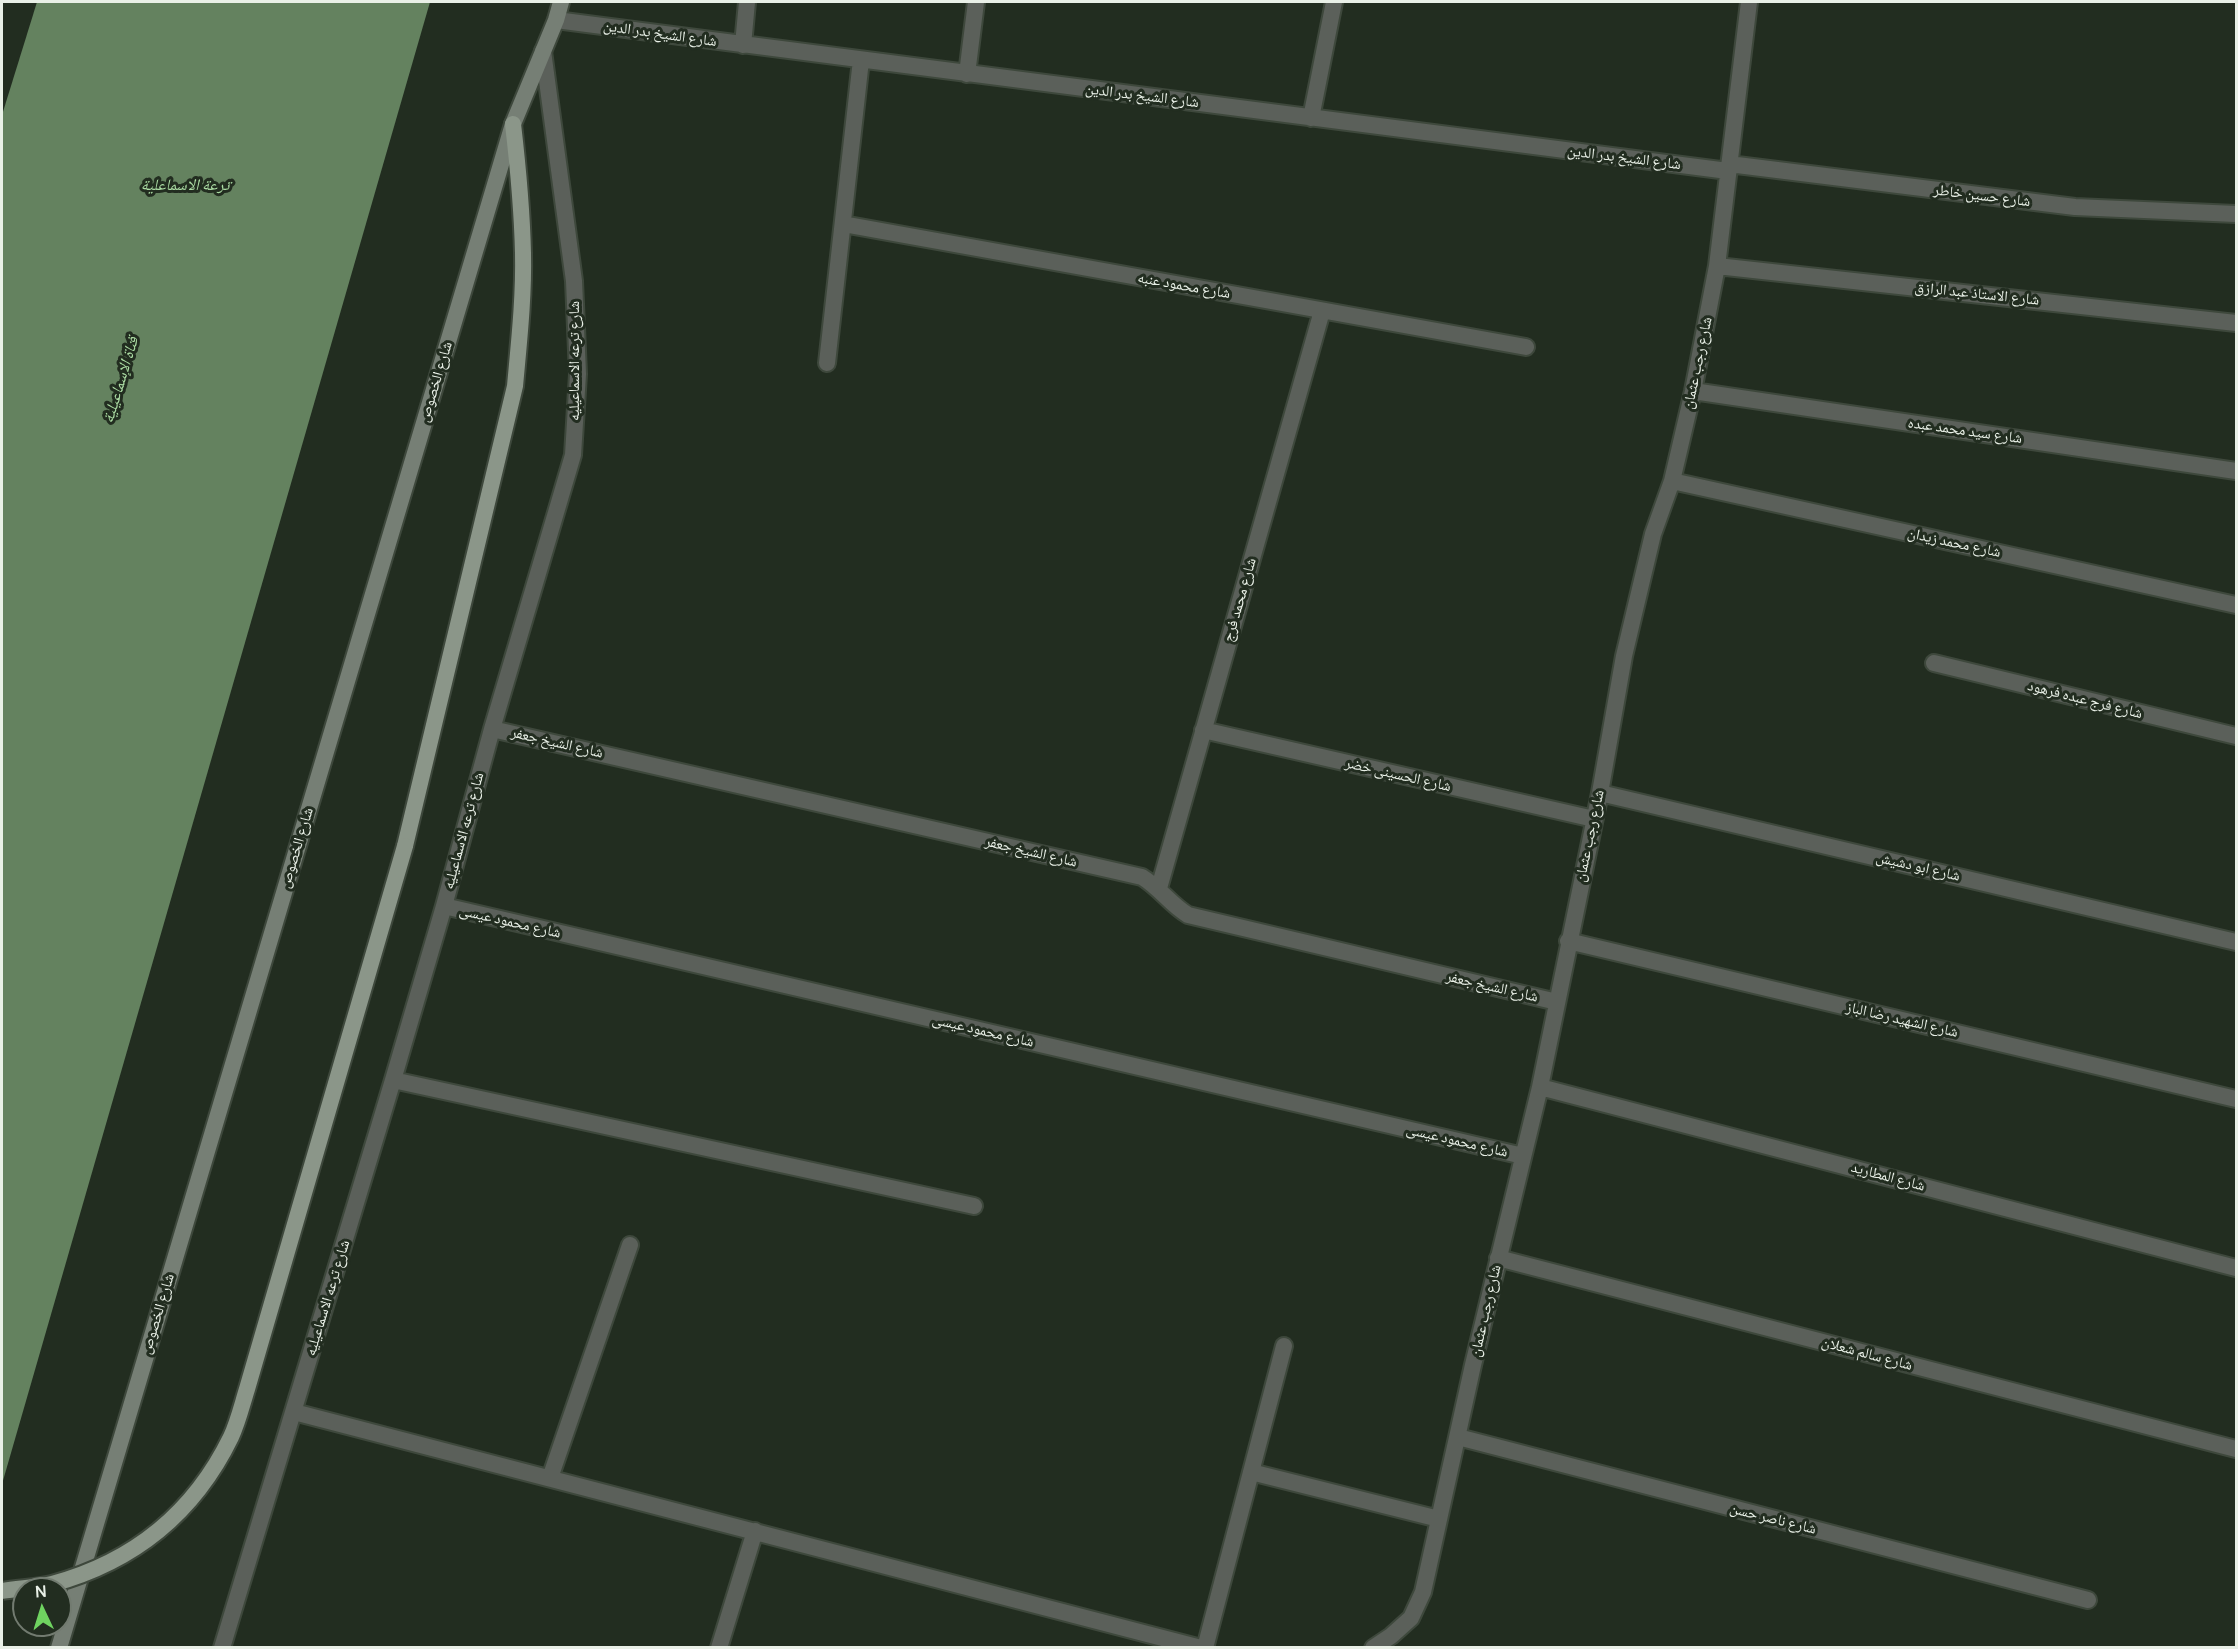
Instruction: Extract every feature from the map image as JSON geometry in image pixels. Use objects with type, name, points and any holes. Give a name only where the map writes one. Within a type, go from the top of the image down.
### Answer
[{"type":"main road","points":[[543,51],[561,2]]},
{"type":"main road","name":"شارع الخصوص","points":[[59,1647],[513,124],[543,51]]},
{"type":"main road","points":[[2,1591],[50,1584],[97,1570],[139,1546],[177,1515],[202,1485],[232,1435],[405,846],[515,386],[522,321],[524,255],[521,189],[513,124]]},
{"type":"street","points":[[743,45],[747,2]]},
{"type":"street","points":[[968,74],[976,2]]},
{"type":"street","points":[[1311,118],[1334,2]]},
{"type":"street","name":"شارع رجب عثمان","points":[[1373,1647],[1391,1636],[1411,1618],[1423,1592],[1498,1258],[1540,1087],[1600,793],[1624,656],[1653,534],[1671,481],[1693,391],[1717,266],[1749,2]]},
{"type":"street","name":"شارع الشيخ بدر الدين","points":[[556,20],[1311,118],[1729,168]]},
{"type":"street","name":"شارع ترعه الاسماعيليه","points":[[222,1647],[393,1080],[444,906],[492,729],[573,455],[578,374],[574,281],[543,51]]},
{"type":"street","points":[[827,363],[861,60]]},
{"type":"street","name":"شارع حسين خاطر","points":[[1729,168],[2075,207],[2236,214]]},
{"type":"street","name":"شارع محمود عنبه","points":[[843,224],[1526,347]]},
{"type":"street","name":"شارع الاستاذ عبد الرازق","points":[[1717,266],[2236,323]]},
{"type":"street","name":"شارع محمد فرج","points":[[1159,888],[1322,311]]},
{"type":"street","name":"شارع سيد محمد عبده","points":[[1693,391],[2236,471]]},
{"type":"street","name":"شارع محمد زيدان","points":[[1671,481],[2236,605]]},
{"type":"street","name":"شارع فرج عبده فرهود","points":[[1934,663],[2236,736]]},
{"type":"street","name":"شارع الشيخ جعفر","points":[[492,729],[1142,877],[1159,888],[1188,915],[1557,1002]]},
{"type":"street","name":"شارع الحسينى خضر","points":[[1203,730],[1594,819]]},
{"type":"street","name":"شارع ابو دشيش","points":[[1600,793],[2236,942]]},
{"type":"street","name":"شارع محمود عيسى","points":[[444,906],[1523,1156]]},
{"type":"street","name":"شارع الشهيد رضا الباز","points":[[1568,941],[2236,1099]]},
{"type":"street","points":[[393,1080],[974,1206]]},
{"type":"street","name":"شارع المطاريد","points":[[1540,1087],[2236,1268]]},
{"type":"street","points":[[550,1478],[630,1245]]},
{"type":"street","name":"شارع سالم شعلان","points":[[1498,1258],[2236,1449]]},
{"type":"street","points":[[294,1412],[1203,1647],[1284,1346]]},
{"type":"street","name":"شارع ناصر حسن","points":[[1458,1437],[2088,1600]]},
{"type":"street","points":[[1251,1472],[1439,1520]]},
{"type":"street","points":[[719,1647],[755,1531]]},
{"type":"water","name":"ترعة الاسماعلية","points":[[37,2],[430,2],[2,1484],[2,115]]},
{"type":"water label","name":"قناة الإسماعيلية","points":[[121,380]]}]
